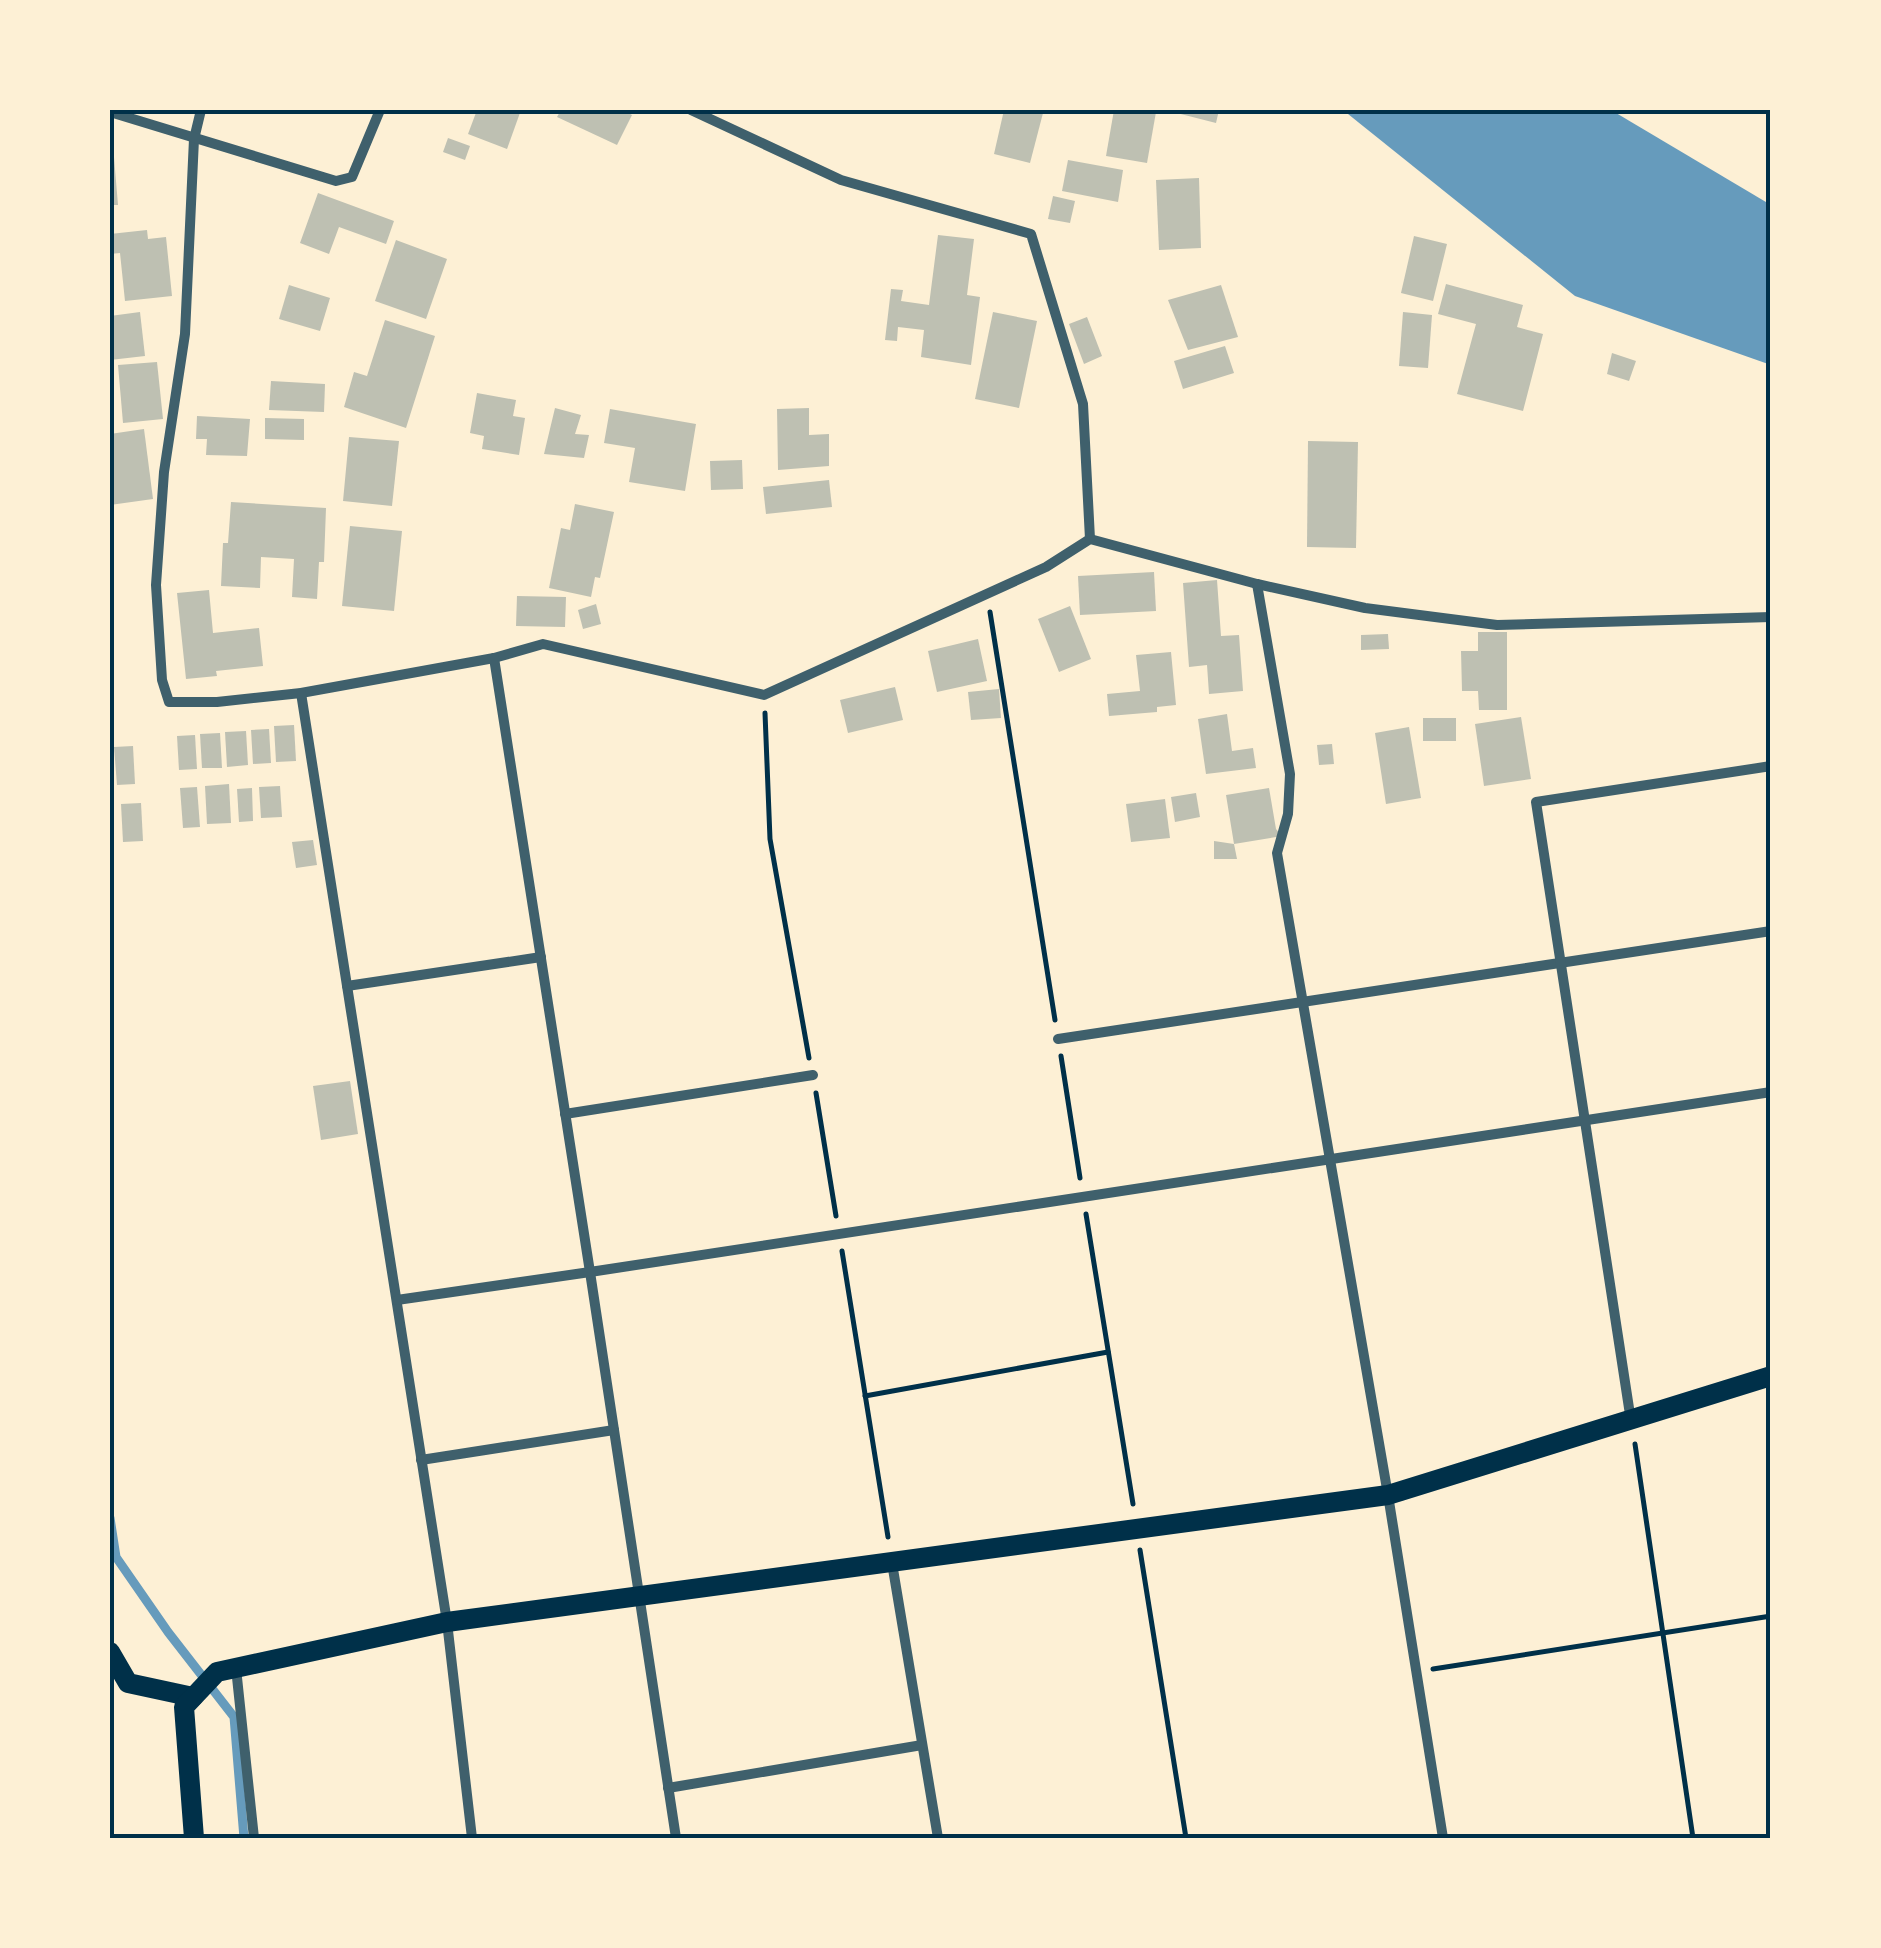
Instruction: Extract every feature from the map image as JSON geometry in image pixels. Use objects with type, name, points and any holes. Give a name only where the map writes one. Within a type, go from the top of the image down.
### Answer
[{"type":"main road","points":[[194,1838],[184,1707],[226,1670],[447,1622],[1388,1496],[1771,1376]]},
{"type":"main road","points":[[110,1652],[128,1683],[193,1697]]},
{"type":"street","points":[[201,110],[194,139],[185,334],[164,472],[156,585],[162,680],[168,702],[217,702],[302,693],[494,658],[543,644],[764,694],[1046,567],[1090,539],[1257,584],[1365,608],[1497,625],[1770,618]]},
{"type":"street","points":[[110,112],[336,180],[352,177],[380,110]]},
{"type":"street","points":[[690,110],[841,180],[1031,234],[1083,404],[1090,539]]},
{"type":"street","points":[[1257,584],[1290,774],[1288,814],[1277,852],[1443,1838]]},
{"type":"street","points":[[494,658],[676,1838]]},
{"type":"street","points":[[302,693],[447,1622],[472,1838]]},
{"type":"street","points":[[1632,1422],[1536,802],[1771,766]]},
{"type":"street","points":[[1058,1040],[1771,931]]},
{"type":"street","points":[[347,986],[541,956]]},
{"type":"street","points":[[565,1114],[812,1075]]},
{"type":"street","points":[[396,1300],[840,1236],[1771,1092]]},
{"type":"street","points":[[421,1460],[614,1430]]},
{"type":"street","points":[[892,1562],[938,1838]]},
{"type":"street","points":[[226,1670],[254,1838]]},
{"type":"street","points":[[668,1788],[922,1745]]},
{"type":"path","points":[[764,694],[770,839],[892,1562]]},
{"type":"path","points":[[866,1396],[1108,1352]]},
{"type":"path","points":[[1632,1422],[1692,1838]]},
{"type":"path","points":[[1416,1671],[1771,1616]]},
{"type":"water","points":[[1343,110],[1611,110],[1771,205],[1771,365],[1575,296]]},
{"type":"building","points":[[477,110],[521,110],[507,149],[468,134]]},
{"type":"building","points":[[561,110],[622,110],[632,115],[617,145],[557,117]]},
{"type":"building","points":[[1004,110],[1043,113],[1030,163],[994,154]]},
{"type":"building","points":[[1114,110],[1156,112],[1147,163],[1106,156]]},
{"type":"building","points":[[1165,110],[1219,110],[1216,123]]},
{"type":"building","points":[[448,138],[470,146],[465,160],[443,152]]},
{"type":"building","points":[[113,145],[118,205],[110,205]]},
{"type":"building","points":[[1068,160],[1123,170],[1118,202],[1062,191]]},
{"type":"building","points":[[1199,178],[1201,248],[1159,250],[1156,180]]},
{"type":"building","points":[[318,193],[394,221],[386,244],[339,227],[329,254],[300,243]]},
{"type":"building","points":[[1053,196],[1075,201],[1070,223],[1048,219]]},
{"type":"building","points":[[147,230],[148,239],[166,237],[172,296],[125,301],[120,253],[110,254],[110,234]]},
{"type":"building","points":[[938,235],[974,239],[967,295],[980,297],[971,365],[921,357],[924,330],[898,327],[897,341],[885,340],[891,289],[903,290],[901,301],[929,305]]},
{"type":"building","points":[[1414,236],[1447,244],[1433,301],[1401,293]]},
{"type":"building","points":[[396,240],[447,259],[426,319],[375,301]]},
{"type":"building","points":[[1446,284],[1523,305],[1517,327],[1543,334],[1523,411],[1457,394],[1476,324],[1438,314]]},
{"type":"building","points":[[289,285],[330,298],[320,331],[279,319]]},
{"type":"building","points":[[1221,285],[1238,337],[1188,350],[1168,300]]},
{"type":"building","points":[[140,312],[145,356],[110,360],[110,316]]},
{"type":"building","points":[[993,312],[1037,321],[1019,408],[975,399]]},
{"type":"building","points":[[1403,312],[1432,315],[1428,368],[1399,366]]},
{"type":"building","points":[[1087,317],[1102,356],[1084,364],[1069,324]]},
{"type":"building","points":[[385,320],[435,336],[406,428],[344,407],[354,372],[367,376]]},
{"type":"building","points":[[1225,346],[1234,373],[1183,389],[1174,361]]},
{"type":"building","points":[[1612,353],[1636,361],[1629,381],[1607,374]]},
{"type":"building","points":[[157,362],[163,419],[123,423],[118,365]]},
{"type":"building","points":[[271,381],[325,384],[324,412],[269,410]]},
{"type":"building","points":[[477,393],[516,400],[513,416],[525,418],[519,455],[482,449],[484,436],[470,433]]},
{"type":"building","points":[[555,408],[581,415],[575,434],[589,435],[584,458],[544,454]]},
{"type":"building","points":[[809,408],[809,435],[829,434],[829,466],[778,470],[777,409]]},
{"type":"building","points":[[610,409],[696,424],[685,491],[629,482],[635,448],[604,443]]},
{"type":"building","points":[[197,416],[250,419],[247,456],[206,455],[207,439],[196,439]]},
{"type":"building","points":[[265,418],[304,419],[304,440],[265,439]]},
{"type":"building","points":[[144,429],[153,499],[110,505],[110,434]]},
{"type":"building","points":[[349,437],[399,441],[392,506],[343,501]]},
{"type":"building","points":[[1308,441],[1358,442],[1356,548],[1307,547]]},
{"type":"building","points":[[742,460],[743,489],[711,490],[710,461]]},
{"type":"building","points":[[829,480],[832,507],[766,514],[763,487]]},
{"type":"building","points":[[231,502],[326,508],[324,562],[319,562],[317,599],[292,597],[294,559],[261,557],[260,588],[221,586],[223,543],[228,543]]},
{"type":"building","points":[[575,504],[614,512],[600,578],[595,577],[591,597],[549,588],[561,528],[570,530]]},
{"type":"building","points":[[350,526],[402,531],[394,611],[342,606]]},
{"type":"building","points":[[1154,572],[1156,611],[1080,615],[1078,576]]},
{"type":"building","points":[[1217,580],[1221,636],[1239,635],[1243,691],[1209,694],[1207,665],[1189,667],[1183,583]]},
{"type":"building","points":[[209,590],[213,633],[259,628],[263,666],[186,679],[177,593]]},
{"type":"building","points":[[517,596],[566,597],[565,627],[516,626]]},
{"type":"building","points":[[596,604],[601,624],[583,629],[578,610]]},
{"type":"building","points":[[1070,606],[1091,659],[1059,672],[1038,619]]},
{"type":"building","points":[[1478,632],[1507,632],[1507,710],[1479,710],[1478,691],[1462,691],[1461,651],[1478,651]]},
{"type":"building","points":[[1388,634],[1389,649],[1361,650],[1361,635]]},
{"type":"building","points":[[978,639],[987,681],[937,692],[928,651]]},
{"type":"building","points":[[1171,652],[1176,705],[1157,707],[1157,712],[1109,716],[1107,694],[1140,691],[1136,655]]},
{"type":"building","points":[[895,687],[903,720],[848,733],[840,700]]},
{"type":"building","points":[[999,689],[1001,718],[971,720],[968,692]]},
{"type":"building","points":[[1227,714],[1232,751],[1253,748],[1256,768],[1206,774],[1198,719]]},
{"type":"building","points":[[1521,717],[1531,779],[1484,786],[1475,724]]},
{"type":"building","points":[[1423,718],[1456,718],[1456,741],[1423,741]]},
{"type":"building","points":[[294,725],[296,761],[276,762],[274,726]]},
{"type":"building","points":[[1409,727],[1421,798],[1386,804],[1375,733]]},
{"type":"building","points":[[269,729],[271,763],[253,764],[251,730]]},
{"type":"building","points":[[246,731],[248,765],[227,767],[225,732]]},
{"type":"building","points":[[220,733],[222,768],[202,768],[200,734]]},
{"type":"building","points":[[195,735],[197,769],[179,770],[177,736]]},
{"type":"building","points":[[1332,744],[1334,764],[1319,765],[1317,745]]},
{"type":"building","points":[[133,746],[135,784],[117,785],[114,747]]},
{"type":"building","points":[[229,784],[231,823],[207,824],[205,786]]},
{"type":"building","points":[[280,786],[282,817],[261,818],[259,787]]},
{"type":"building","points":[[197,787],[200,827],[183,828],[180,788]]},
{"type":"building","points":[[252,788],[253,821],[239,822],[237,789]]},
{"type":"building","points":[[1269,788],[1276,829],[1282,836],[1234,844],[1226,795]]},
{"type":"building","points":[[1196,793],[1200,817],[1175,822],[1171,797]]},
{"type":"building","points":[[1165,799],[1170,838],[1131,842],[1126,804]]},
{"type":"building","points":[[141,803],[143,841],[123,842],[121,804]]},
{"type":"building","points":[[313,840],[317,865],[296,868],[292,842]]},
{"type":"building","points":[[1214,841],[1234,844],[1237,859],[1214,859]]},
{"type":"building","points":[[350,1081],[358,1134],[321,1140],[313,1086]]},
{"type":"waterway","points":[[110,1518],[116,1557],[234,1717],[244,1838]]}]
